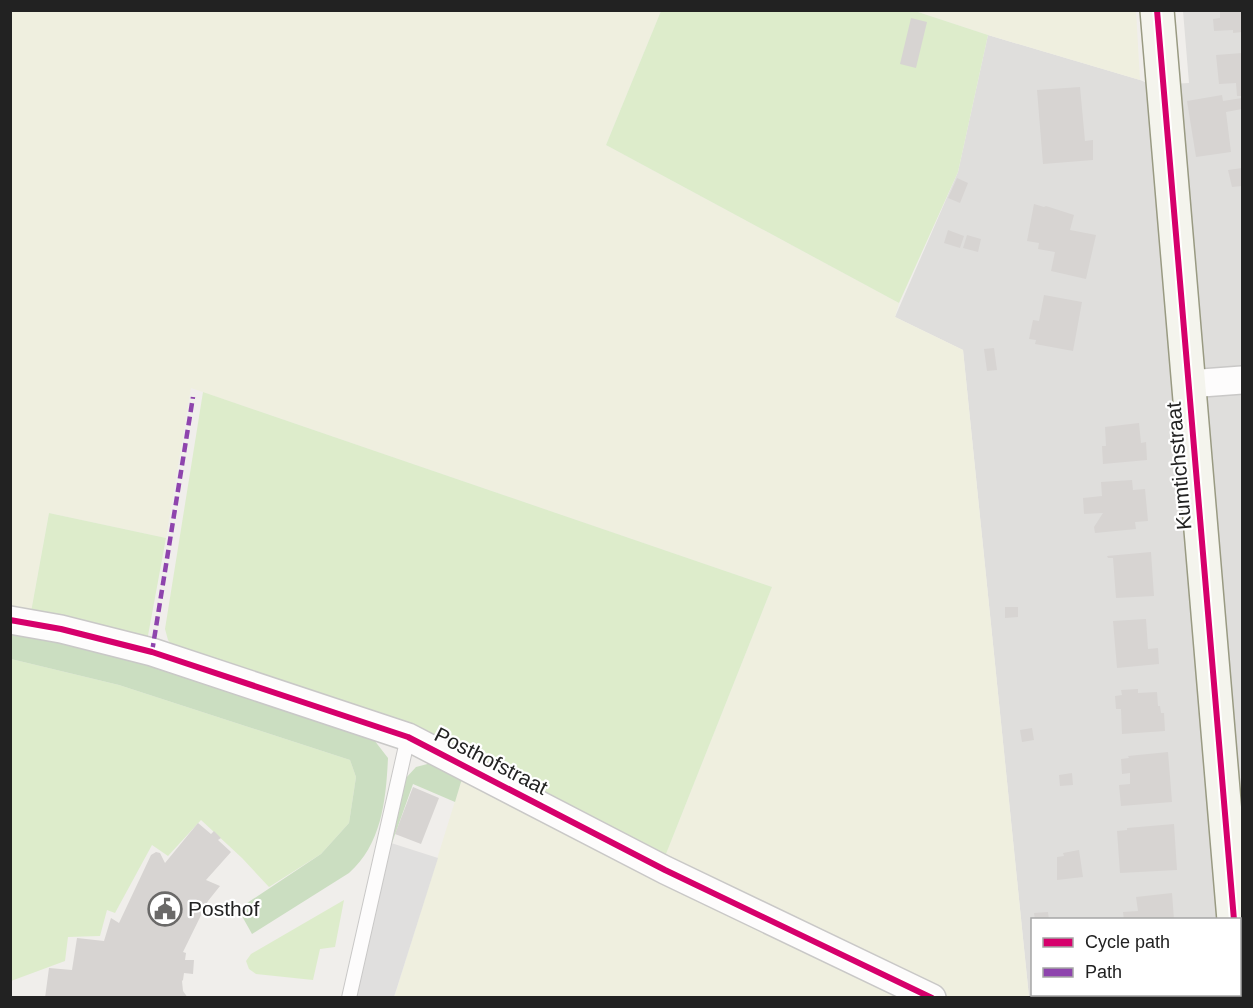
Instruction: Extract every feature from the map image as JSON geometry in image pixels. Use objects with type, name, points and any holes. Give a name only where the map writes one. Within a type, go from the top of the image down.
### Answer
[{"type":"street","name":"Kumtichstraat","points":[[1157,10],[1234,918]]},
{"type":"street","points":[[1188,384],[1242,380]]},
{"type":"street","name":"Posthofstraat","points":[[10,620],[61,629],[152,652],[408,737],[665,870],[932,998]]},
{"type":"lane","points":[[349,998],[408,737]]},
{"type":"shaded area","points":[[1183,11],[1242,11],[1242,997],[1029,997],[963,350],[895,317],[958,172],[988,35],[1152,85],[1189,83]]},
{"type":"shaded area","points":[[388,842],[438,858],[394,997],[353,998]]},
{"type":"green space","points":[[11,11],[661,11],[606,145],[899,303],[895,317],[963,350],[1029,997],[948,997],[664,859],[772,587],[191,388],[166,538],[49,513],[31,612],[11,609]]},
{"type":"green space","points":[[661,11],[915,11],[988,35],[958,172],[899,303],[606,145]]},
{"type":"green space","points":[[915,11],[1136,11],[1140,80],[988,35]]},
{"type":"green space","points":[[203,392],[772,587],[664,859],[175,649],[168,640],[165,629]]},
{"type":"green space","points":[[49,513],[166,538],[147,641],[31,612]]},
{"type":"green space","points":[[11,632],[140,659],[371,736],[388,758],[386,789],[380,820],[369,849],[349,873],[252,934],[238,909],[321,854],[349,823],[356,777],[350,760],[119,685],[11,659]]},
{"type":"green space","points":[[11,659],[119,685],[350,760],[356,777],[349,823],[321,854],[269,887],[201,820],[168,856],[152,845],[115,913],[107,910],[100,936],[68,937],[65,961],[11,981]]},
{"type":"green space","points":[[435,762],[464,772],[455,802],[413,784],[392,843],[388,842],[405,779],[416,767]]},
{"type":"green space","points":[[464,772],[913,998],[394,998]]},
{"type":"green space","points":[[344,900],[335,947],[320,949],[313,980],[256,974],[249,969],[246,961],[251,954]]},
{"type":"building","points":[[1220,10],[1242,10],[1242,32],[1214,31],[1213,19],[1220,18]]},
{"type":"building","points":[[911,18],[927,22],[916,68],[900,64]]},
{"type":"building","points":[[1242,53],[1242,96],[1237,96],[1236,83],[1219,84],[1216,55]]},
{"type":"building","points":[[1080,87],[1085,141],[1093,140],[1093,160],[1043,164],[1037,90]]},
{"type":"building","points":[[1222,95],[1223,101],[1242,98],[1242,109],[1226,112],[1231,152],[1196,157],[1187,101]]},
{"type":"building","points":[[1242,168],[1242,186],[1232,187],[1228,170]]},
{"type":"building","points":[[957,178],[968,183],[960,203],[948,198]]},
{"type":"building","points":[[1034,204],[1074,215],[1070,230],[1096,235],[1086,279],[1051,271],[1055,252],[1038,249],[1039,243],[1027,241]]},
{"type":"building","points":[[948,230],[964,236],[960,248],[944,243]]},
{"type":"building","points":[[967,235],[981,239],[978,252],[963,248]]},
{"type":"building","points":[[1044,295],[1082,302],[1073,351],[1035,344],[1036,340],[1029,339],[1033,320],[1039,321]]},
{"type":"building","points":[[994,348],[997,370],[987,371],[984,349]]},
{"type":"building","points":[[1139,423],[1141,443],[1146,442],[1147,460],[1103,464],[1102,446],[1106,446],[1105,427]]},
{"type":"building","points":[[1132,480],[1133,490],[1145,489],[1148,521],[1135,522],[1136,529],[1095,533],[1094,527],[1103,513],[1084,514],[1083,498],[1102,496],[1101,482]]},
{"type":"building","points":[[1151,552],[1154,596],[1116,598],[1113,558],[1107,556]]},
{"type":"building","points":[[1005,607],[1018,607],[1018,617],[1005,618]]},
{"type":"building","points":[[1146,619],[1148,649],[1158,648],[1159,664],[1117,668],[1113,621]]},
{"type":"building","points":[[1138,689],[1138,693],[1157,692],[1158,706],[1160,706],[1161,713],[1164,713],[1165,731],[1122,734],[1121,709],[1116,709],[1115,696],[1122,695],[1121,690]]},
{"type":"building","points":[[1032,728],[1034,740],[1022,742],[1020,730]]},
{"type":"building","points":[[1168,752],[1172,802],[1121,806],[1119,785],[1130,784],[1130,773],[1122,774],[1121,759],[1129,758],[1128,756]]},
{"type":"building","points":[[1072,773],[1073,785],[1060,786],[1059,775]]},
{"type":"building","points":[[413,787],[439,798],[421,844],[395,834]]},
{"type":"building","name":"Posthof","points":[[198,823],[211,834],[214,831],[221,838],[218,840],[231,852],[206,880],[220,886],[208,901],[183,952],[186,953],[185,960],[194,960],[193,974],[184,973],[182,981],[183,991],[188,998],[45,998],[49,968],[72,970],[77,938],[104,941],[111,918],[119,923],[151,855],[156,852],[160,853],[165,863]]},
{"type":"building","points":[[1174,824],[1177,870],[1120,873],[1117,831]]},
{"type":"building","points":[[1079,850],[1083,877],[1057,880],[1057,857],[1064,856],[1063,853]]},
{"type":"building","points":[[1172,893],[1174,918],[1124,918],[1123,912],[1138,911],[1136,897]]},
{"type":"building","points":[[1048,912],[1049,918],[1035,918],[1034,913]]},
{"type":"building","points":[[1044,996],[1059,996],[1059,998],[1044,998]]},
{"type":"building","points":[[1133,996],[1185,996],[1133,998]]},
{"type":"marked path","points":[[152,652],[193,397]]},
{"type":"cycle path","points":[[1157,10],[1234,918]]},
{"type":"cycle path","points":[[10,620],[61,629],[152,652],[408,737],[665,870],[932,998]]},
{"type":"place","name":"Posthof","points":[[165,909]]}]
